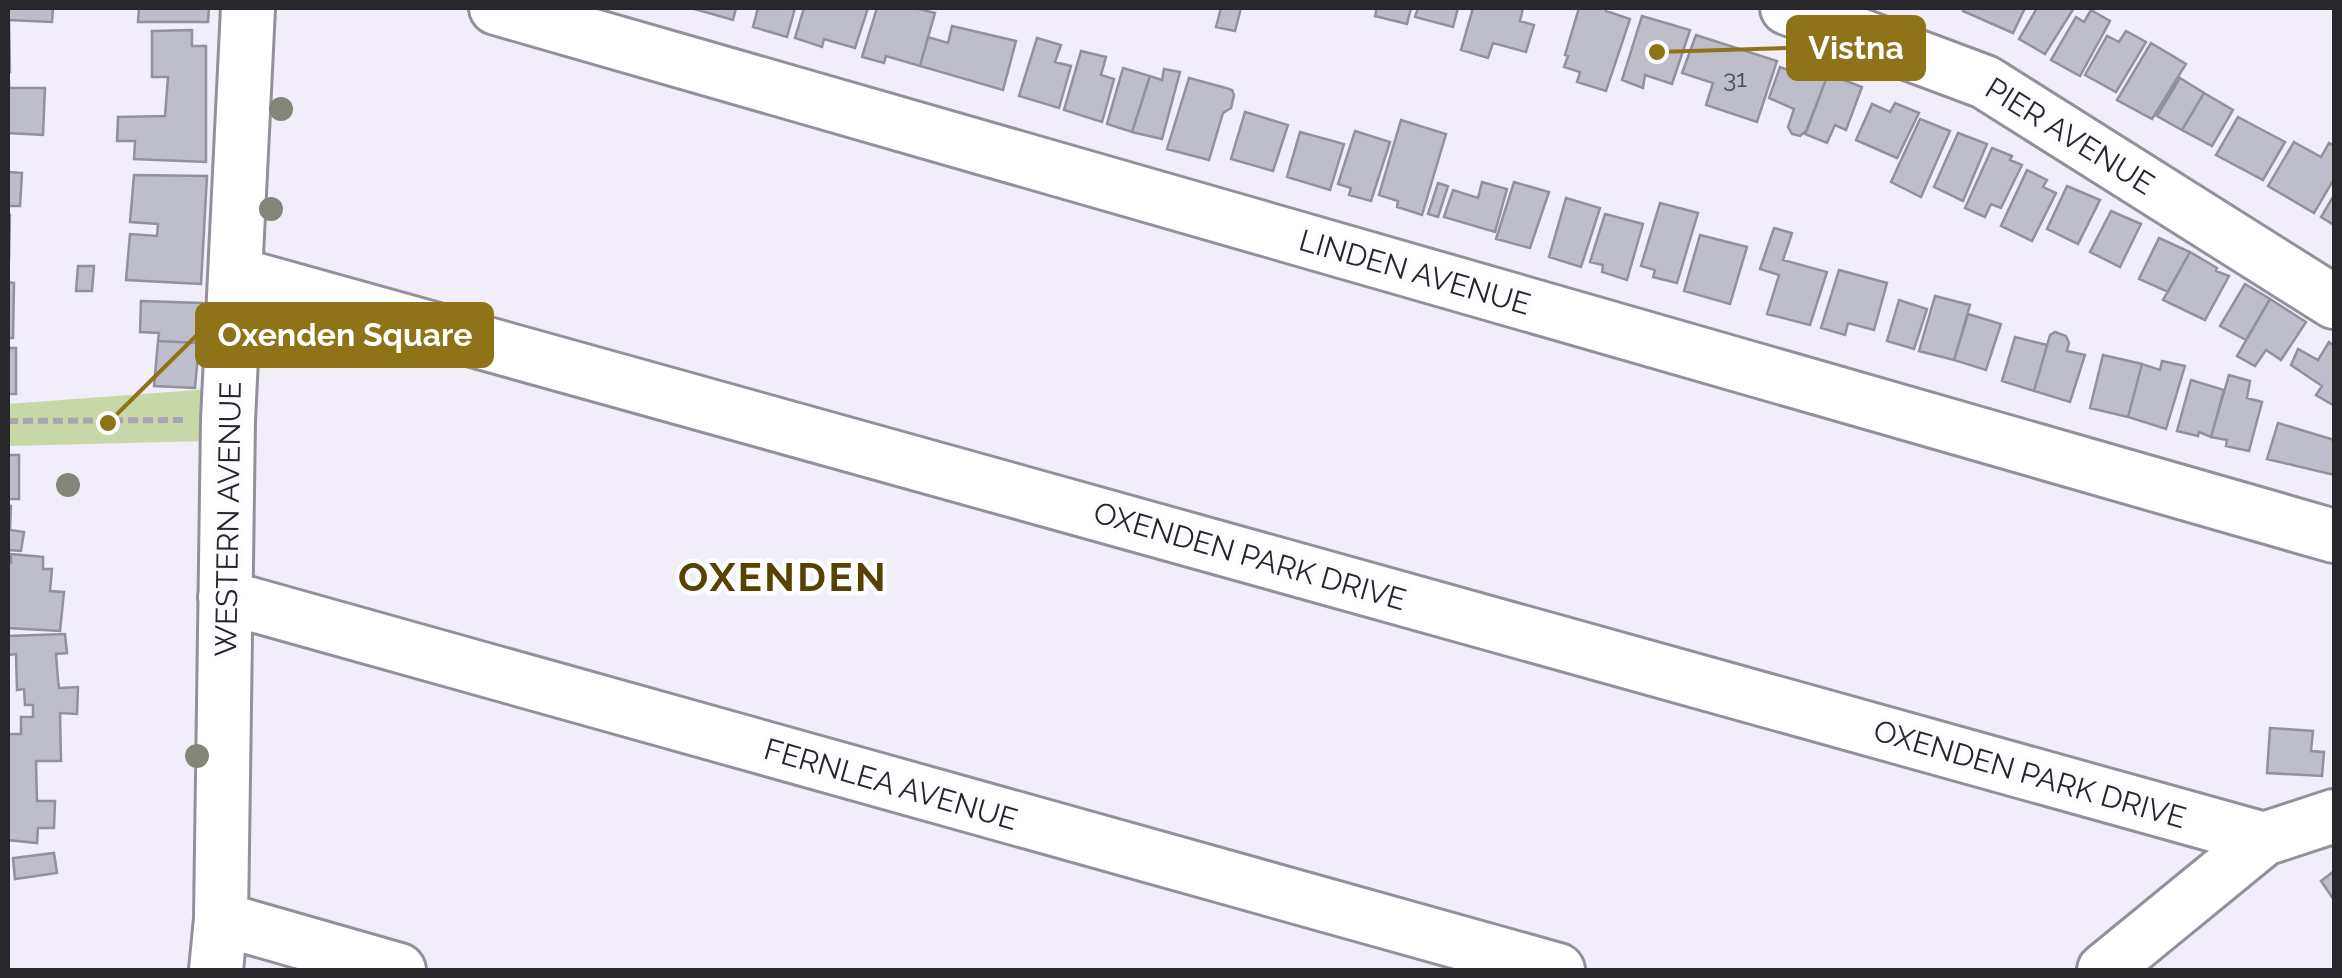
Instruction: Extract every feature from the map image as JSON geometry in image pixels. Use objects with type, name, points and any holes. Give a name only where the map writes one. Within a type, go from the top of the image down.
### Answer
[{"type":"street","name":"WESTERN AVENUE","points":[[216,970],[228,420],[248,8]]},
{"type":"street","name":"LINDEN AVENUE","points":[[496,8],[2334,536]]},
{"type":"street","name":"PIER AVENUE","points":[[1786,8],[1986,82],[2334,302]]},
{"type":"street","name":"OXENDEN PARK DRIVE","points":[[236,274],[2264,839]]},
{"type":"street","name":"FERNLEA AVENUE","points":[[225,597],[1558,970]]},
{"type":"street","points":[[2104,970],[2264,839],[2334,816]]},
{"type":"street","points":[[220,918],[399,970]]},
{"type":"path","points":[[8,421],[228,420]]},
{"type":"green space","points":[[210,389],[207,441],[8,446],[8,404]]},
{"type":"building","points":[[8,8],[53,8],[52,22],[9,20],[10,72],[8,72]]},
{"type":"building","points":[[139,8],[209,8],[208,22],[138,22]]},
{"type":"building","points":[[691,8],[736,8],[733,20]]},
{"type":"building","points":[[758,8],[795,8],[787,37],[753,27]]},
{"type":"building","points":[[804,8],[868,8],[855,48],[824,39],[822,47],[795,38]]},
{"type":"building","points":[[877,8],[915,8],[935,13],[920,66],[886,56],[884,63],[862,57]]},
{"type":"building","points":[[1221,8],[1241,8],[1235,31],[1216,27]]},
{"type":"building","points":[[1377,8],[1411,8],[1407,24],[1375,16]]},
{"type":"building","points":[[1418,8],[1458,8],[1453,27],[1415,17]]},
{"type":"building","points":[[1473,8],[1523,8],[1520,21],[1534,25],[1526,52],[1493,43],[1488,58],[1461,50]]},
{"type":"building","points":[[1579,8],[1607,8],[1606,11],[1630,19],[1606,91],[1577,82],[1580,72],[1564,67]]},
{"type":"building","points":[[2025,8],[2013,33],[1963,11]]},
{"type":"building","points":[[2037,8],[2074,8],[2045,54],[2019,39]]},
{"type":"building","points":[[2091,10],[2110,21],[2080,76],[2051,60],[2076,17],[2084,22]]},
{"type":"building","points":[[1642,16],[1690,30],[1672,84],[1645,75],[1643,88],[1622,80]]},
{"type":"building","points":[[952,26],[1016,41],[1003,90],[920,66],[928,37],[948,43]]},
{"type":"building","points":[[192,30],[192,46],[206,46],[206,162],[134,159],[135,141],[117,141],[118,117],[165,116],[168,77],[152,77],[152,31]]},
{"type":"building","points":[[2126,31],[2146,42],[2116,92],[2085,75],[2107,36],[2119,42]]},
{"type":"building","points":[[1696,35],[1777,61],[1757,122],[1706,105],[1713,83],[1682,73]]},
{"type":"building","points":[[1037,38],[1061,45],[1055,62],[1071,66],[1059,108],[1019,96]]},
{"type":"building","points":[[2151,43],[2186,64],[2152,119],[2117,100]]},
{"type":"building","points":[[1081,51],[1106,57],[1101,75],[1114,79],[1102,122],[1064,110]]},
{"type":"building","points":[[1796,61],[1828,74],[1807,130],[1800,136],[1792,134],[1788,127],[1794,109],[1769,98],[1780,67],[1791,71]]},
{"type":"building","points":[[1123,68],[1150,76],[1132,132],[1107,124]]},
{"type":"building","points":[[1164,69],[1180,72],[1162,139],[1132,132],[1150,76],[1162,80]]},
{"type":"building","points":[[1828,74],[1862,87],[1846,130],[1835,125],[1827,143],[1805,134]]},
{"type":"building","points":[[1189,78],[1232,90],[1234,95],[1231,108],[1223,113],[1209,160],[1167,149]]},
{"type":"building","points":[[2180,78],[2204,93],[2182,130],[2157,116]]},
{"type":"building","points":[[8,82],[9,88],[45,88],[43,135],[8,133]]},
{"type":"building","points":[[2204,93],[2233,110],[2212,146],[2182,130]]},
{"type":"building","points":[[1895,103],[1919,113],[1897,158],[1856,140],[1872,104],[1890,112]]},
{"type":"building","points":[[1245,112],[1288,125],[1273,171],[1231,159]]},
{"type":"building","points":[[2238,117],[2285,142],[2263,180],[2216,155]]},
{"type":"building","points":[[1920,119],[1950,131],[1921,197],[1891,182]]},
{"type":"building","points":[[1401,120],[1446,134],[1422,215],[1397,207],[1398,201],[1379,195]]},
{"type":"building","points":[[1355,131],[1390,142],[1371,201],[1349,195],[1351,188],[1338,184]]},
{"type":"building","points":[[1300,132],[1344,144],[1330,190],[1287,177]]},
{"type":"building","points":[[1958,133],[1987,144],[1963,201],[1934,187]]},
{"type":"building","points":[[2294,142],[2321,157],[2329,143],[2334,146],[2334,179],[2314,213],[2268,186]]},
{"type":"building","points":[[1992,148],[2022,165],[2001,208],[1991,204],[1985,217],[1965,208]]},
{"type":"building","points":[[2027,170],[2047,180],[2043,187],[2056,193],[2032,241],[2001,226]]},
{"type":"building","points":[[8,172],[22,173],[20,206],[8,206]]},
{"type":"building","points":[[134,175],[207,176],[201,284],[126,280],[130,234],[157,236],[158,224],[130,222]]},
{"type":"building","points":[[1482,182],[1507,189],[1495,232],[1444,217],[1453,190],[1478,198]]},
{"type":"building","points":[[1514,182],[1549,192],[1530,248],[1496,239]]},
{"type":"building","points":[[1438,183],[1448,186],[1438,217],[1428,214]]},
{"type":"building","points":[[2067,186],[2100,200],[2078,244],[2047,229]]},
{"type":"building","points":[[2334,195],[2334,225],[2321,217]]},
{"type":"building","points":[[1566,198],[1600,208],[1581,267],[1549,257]]},
{"type":"building","points":[[1660,203],[1698,213],[1677,283],[1653,277],[1655,270],[1641,266]]},
{"type":"building","points":[[2111,211],[2141,224],[2120,267],[2090,252]]},
{"type":"building","points":[[1605,214],[1643,224],[1627,280],[1602,272],[1603,265],[1590,262]]},
{"type":"building","points":[[10,215],[9,260],[8,260]]},
{"type":"building","points":[[1774,228],[1792,233],[1783,260],[1827,272],[1810,325],[1767,314],[1779,275],[1760,269]]},
{"type":"building","points":[[1700,235],[1747,247],[1730,304],[1684,291]]},
{"type":"building","points":[[2159,238],[2190,252],[2168,292],[2139,279]]},
{"type":"building","points":[[2190,252],[2229,276],[2205,320],[2163,300]]},
{"type":"building","points":[[78,266],[94,266],[92,291],[76,291]]},
{"type":"building","points":[[1839,270],[1887,283],[1874,330],[1848,323],[1845,335],[1821,328]]},
{"type":"building","points":[[8,282],[14,283],[13,338],[8,338]]},
{"type":"building","points":[[2245,284],[2270,299],[2246,340],[2220,326]]},
{"type":"building","points":[[1935,296],[1970,305],[1954,360],[1919,351]]},
{"type":"building","points":[[2270,299],[2306,322],[2281,360],[2266,350],[2255,366],[2237,356]]},
{"type":"building","points":[[1899,300],[1927,309],[1914,349],[1887,341]]},
{"type":"building","points":[[141,301],[202,303],[199,343],[158,341],[159,333],[140,332]]},
{"type":"building","points":[[1968,314],[2001,324],[1986,370],[1954,360]]},
{"type":"building","points":[[2055,332],[2066,336],[2067,351],[2085,355],[2070,402],[2034,391],[2050,335]]},
{"type":"building","points":[[2015,337],[2047,345],[2034,391],[2002,381]]},
{"type":"building","points":[[158,341],[199,343],[195,388],[154,386]]},
{"type":"building","points":[[2329,342],[2334,346],[2333,405],[2316,395],[2322,386],[2291,365],[2298,349],[2318,360]]},
{"type":"building","points":[[8,348],[16,348],[16,394],[8,394]]},
{"type":"building","points":[[2103,355],[2142,364],[2128,417],[2090,408]]},
{"type":"building","points":[[2162,361],[2185,366],[2166,429],[2128,417],[2142,364],[2160,370]]},
{"type":"building","points":[[2229,375],[2250,381],[2247,398],[2262,402],[2249,451],[2226,446],[2227,440],[2211,437]]},
{"type":"building","points":[[2191,380],[2224,390],[2211,437],[2177,431]]},
{"type":"building","points":[[2278,423],[2334,440],[2334,475],[2267,459]]},
{"type":"building","points":[[8,455],[19,455],[19,499],[8,499]]},
{"type":"building","points":[[8,505],[10,530],[24,532],[21,551],[8,550]]},
{"type":"building","points":[[11,554],[43,557],[43,569],[52,569],[50,591],[64,592],[60,631],[8,628]]},
{"type":"building","points":[[65,634],[67,653],[56,654],[59,688],[78,687],[77,714],[60,713],[61,761],[36,761],[37,801],[55,801],[54,828],[38,828],[37,843],[8,840],[8,734],[21,734],[21,717],[33,717],[33,705],[25,705],[24,689],[17,690],[16,654],[8,655],[8,636]]},
{"type":"building","points":[[2270,728],[2313,731],[2311,751],[2324,752],[2322,776],[2267,773]]},
{"type":"building","points":[[54,853],[57,873],[15,879],[13,858]]},
{"type":"building","points":[[2334,871],[2334,900],[2321,881]]},
{"type":"place","name":"Vistna","points":[[1657,52]]},
{"type":"place","name":"Oxenden Square","points":[[108,423]]},
{"type":"district","name":"OXENDEN","points":[[783,576]]}]
